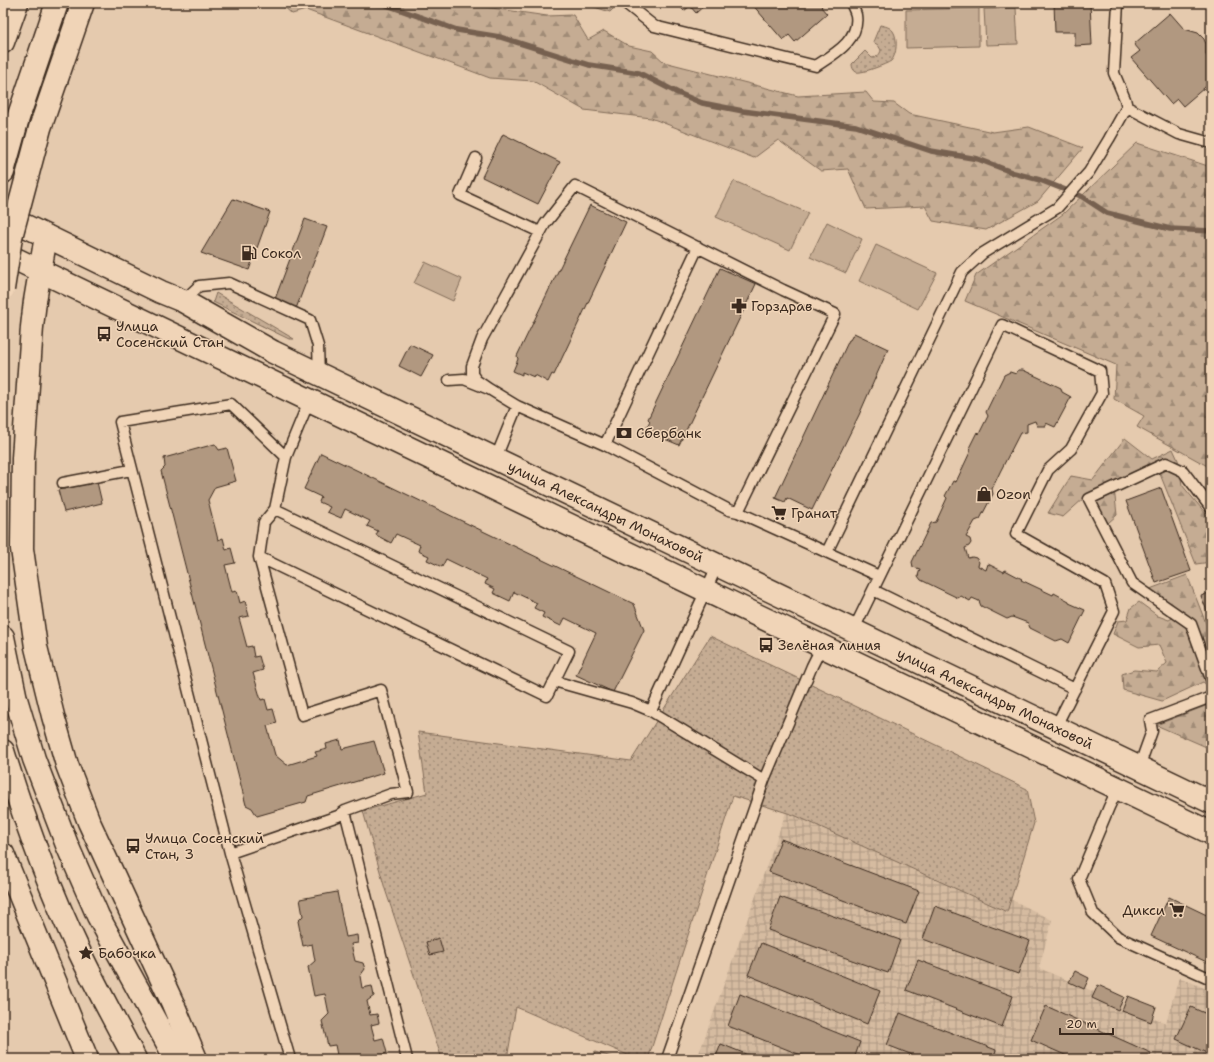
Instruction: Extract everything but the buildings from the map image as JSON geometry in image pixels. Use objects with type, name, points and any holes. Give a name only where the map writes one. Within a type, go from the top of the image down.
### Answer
[{"type":"main road","points":[[3,42],[17,3]]},
{"type":"main road","points":[[3,172],[18,118],[57,3]]},
{"type":"main road","points":[[3,289],[11,237],[40,128],[83,3]]},
{"type":"main road","name":"улица Александры Монаховой","points":[[3,215],[161,292],[183,301],[273,352],[319,375],[1211,802]]},
{"type":"main road","points":[[46,236],[35,301],[23,458],[22,549],[36,647],[52,716],[67,765],[89,822],[173,1004],[196,1059]]},
{"type":"main road","name":"улица Александры Монаховой","points":[[3,253],[1211,833]]},
{"type":"main road","points":[[3,637],[18,707],[34,759],[67,845],[98,916],[176,1059]]},
{"type":"main road","points":[[3,751],[20,806],[46,876],[79,950],[135,1059]]},
{"type":"main road","points":[[3,854],[87,1059]]},
{"type":"lane","points":[[625,3],[654,26],[816,66],[842,48],[855,31],[856,15],[852,3]]},
{"type":"lane","points":[[827,552],[962,272],[983,254],[1057,208],[1089,172],[1127,107],[1114,73],[1118,3]]},
{"type":"lane","points":[[1127,107],[1179,134],[1211,143]]},
{"type":"lane","points":[[476,158],[460,195],[540,232]]},
{"type":"lane","points":[[738,512],[835,314],[698,248],[575,186],[540,232],[482,339],[472,366],[472,374],[476,380],[517,406],[605,445],[729,510],[738,512],[879,576]]},
{"type":"lane","points":[[605,445],[698,248]]},
{"type":"lane","points":[[183,301],[199,286],[229,283],[310,320],[318,346],[319,375]]},
{"type":"lane","points":[[853,631],[1002,325],[1100,371],[1102,393],[1071,449],[1048,470],[1016,534],[1105,584],[1114,611],[1055,728]]},
{"type":"lane","points":[[449,380],[464,379],[489,389]]},
{"type":"lane","points":[[230,853],[338,816],[345,811],[391,794],[408,792],[381,690],[302,715],[259,557],[264,522],[275,510],[286,456],[309,401]]},
{"type":"lane","points":[[286,456],[231,404],[120,422],[131,470],[230,853],[290,1059]]},
{"type":"lane","points":[[495,460],[517,406]]},
{"type":"lane","points":[[1211,508],[1183,471],[1166,463],[1089,499],[1132,583],[1191,624],[1211,680]]},
{"type":"lane","points":[[63,483],[131,470]]},
{"type":"lane","points":[[259,557],[547,696],[569,651],[275,510]]},
{"type":"lane","points":[[651,711],[717,566]]},
{"type":"lane","points":[[873,590],[1075,689]]},
{"type":"lane","points":[[667,1059],[764,780],[812,666],[822,646]]},
{"type":"lane","points":[[554,681],[632,703],[651,711],[764,780]]},
{"type":"lane","points":[[1139,768],[1152,730],[1150,720],[1211,697]]},
{"type":"lane","points":[[1118,788],[1079,879],[1093,913],[1118,937],[1211,979]]},
{"type":"lane","points":[[345,811],[407,1059]]},
{"type":"shaded area","points":[[794,790],[1052,920],[1039,968],[1166,1023],[1179,977],[1211,991],[1211,1059],[697,1059]]},
{"type":"green space","points":[[280,3],[457,3],[547,16],[573,15],[588,40],[604,31],[629,46],[652,51],[664,62],[798,96],[866,92],[874,102],[894,103],[909,114],[993,132],[1029,127],[1083,148],[1038,201],[986,230],[933,221],[925,206],[866,209],[848,169],[821,171],[778,140],[754,158],[651,118],[584,110],[533,81],[490,78],[306,10],[292,14]]},
{"type":"green space","points":[[582,3],[611,3],[614,8],[610,12]]},
{"type":"green space","points":[[979,8],[979,46],[906,48],[906,10]]},
{"type":"green space","points":[[1016,8],[1018,44],[986,45],[984,9]]},
{"type":"green space","points":[[880,25],[886,26],[895,34],[895,55],[891,61],[863,72],[856,72],[852,64],[865,51],[872,58],[880,53],[881,50],[878,45],[873,42]]},
{"type":"green space","points":[[1137,143],[1211,167],[1211,468],[1137,427],[1144,416],[1114,399],[1116,365],[965,301],[976,275],[1063,214]]},
{"type":"green space","points":[[734,181],[808,213],[790,250],[716,217]]},
{"type":"green space","points":[[827,222],[862,239],[846,273],[810,257]]},
{"type":"green space","points":[[876,245],[937,273],[918,309],[859,281]]},
{"type":"green space","points":[[425,262],[462,279],[453,301],[414,283]]},
{"type":"green space","points":[[216,293],[294,339],[289,339],[213,302]]},
{"type":"green space","points":[[1125,438],[1152,459],[1173,449],[1178,460],[1182,485],[1211,520],[1211,562],[1196,564],[1160,474],[1151,474],[1114,488],[1117,515],[1108,523],[1084,498],[1063,517],[1048,513],[1071,476],[1093,480]]},
{"type":"green space","points":[[1187,575],[1211,636],[1211,688],[1203,682],[1162,701],[1123,690],[1122,674],[1134,670],[1157,672],[1167,663],[1159,645],[1139,647],[1113,634],[1118,621],[1127,620],[1131,608],[1139,602],[1158,616],[1169,620],[1174,617],[1152,596],[1150,589]]},
{"type":"green space","points":[[710,636],[1027,789],[1034,823],[1007,912],[794,815],[733,796],[648,1059],[637,1059],[516,1007],[507,1059],[442,1059],[385,889],[363,811],[427,793],[418,732],[631,761]]},
{"type":"green space","points":[[1208,705],[1211,707],[1211,749],[1156,725]]},
{"type":"green space","points":[[595,1052],[618,1059],[593,1059]]},
{"type":"waterway","points":[[381,3],[457,30],[500,37],[589,65],[639,73],[678,93],[702,103],[743,111],[856,126],[931,151],[978,159],[1014,173],[1040,180],[1081,196],[1107,213],[1170,229],[1211,231]]},
{"type":"place","name":"Сокол","points":[[249,253]]},
{"type":"place","name":"Горздрав","points":[[739,306]]},
{"type":"place","name":"Улица Сосенский Стан","points":[[104,334]]},
{"type":"place","name":"Сбербанк","points":[[624,433]]},
{"type":"place","name":"Ozon","points":[[984,494]]},
{"type":"place","name":"Гранат","points":[[779,513]]},
{"type":"place","name":"Зелёная линия","points":[[766,645]]},
{"type":"place","name":"Улица Сосенский Стан, 3","points":[[133,846]]},
{"type":"place","name":"Дикси","points":[[1177,910]]},
{"type":"place","name":"Бабочка","points":[[86,953]]}]
